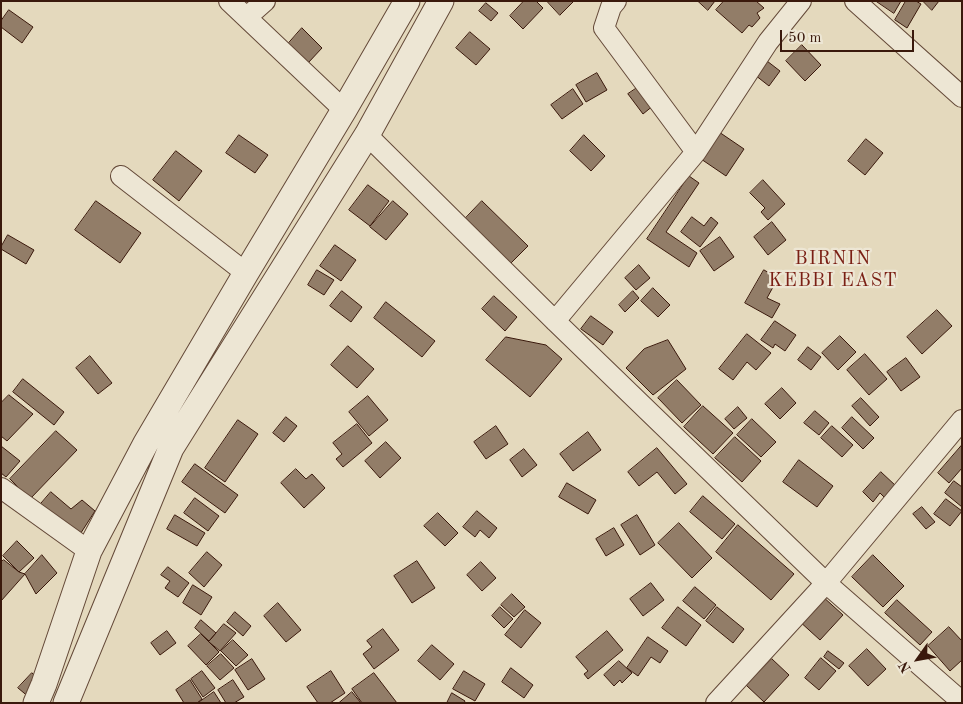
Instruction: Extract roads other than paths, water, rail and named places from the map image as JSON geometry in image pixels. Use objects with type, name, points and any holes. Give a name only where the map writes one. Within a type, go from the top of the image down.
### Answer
[{"type":"street","points":[[229,1],[344,110]]},
{"type":"street","points":[[247,18],[265,1]]},
{"type":"street","points":[[36,703],[89,551],[146,443],[407,1]]},
{"type":"street","points":[[66,703],[171,448],[366,135],[441,1]]},
{"type":"street","points":[[616,1],[611,7],[604,28],[696,152]]},
{"type":"street","points":[[555,321],[696,152],[768,42],[801,1]]},
{"type":"street","points":[[855,1],[960,93]]},
{"type":"street","points":[[366,135],[826,583],[962,702]]},
{"type":"street","points":[[121,176],[246,273]]},
{"type":"street","points":[[716,703],[826,583],[962,420]]},
{"type":"street","points":[[1,488],[89,551]]},
{"type":"district","name":"BIRNIN KEBBI EAST","points":[[833,270]]}]
